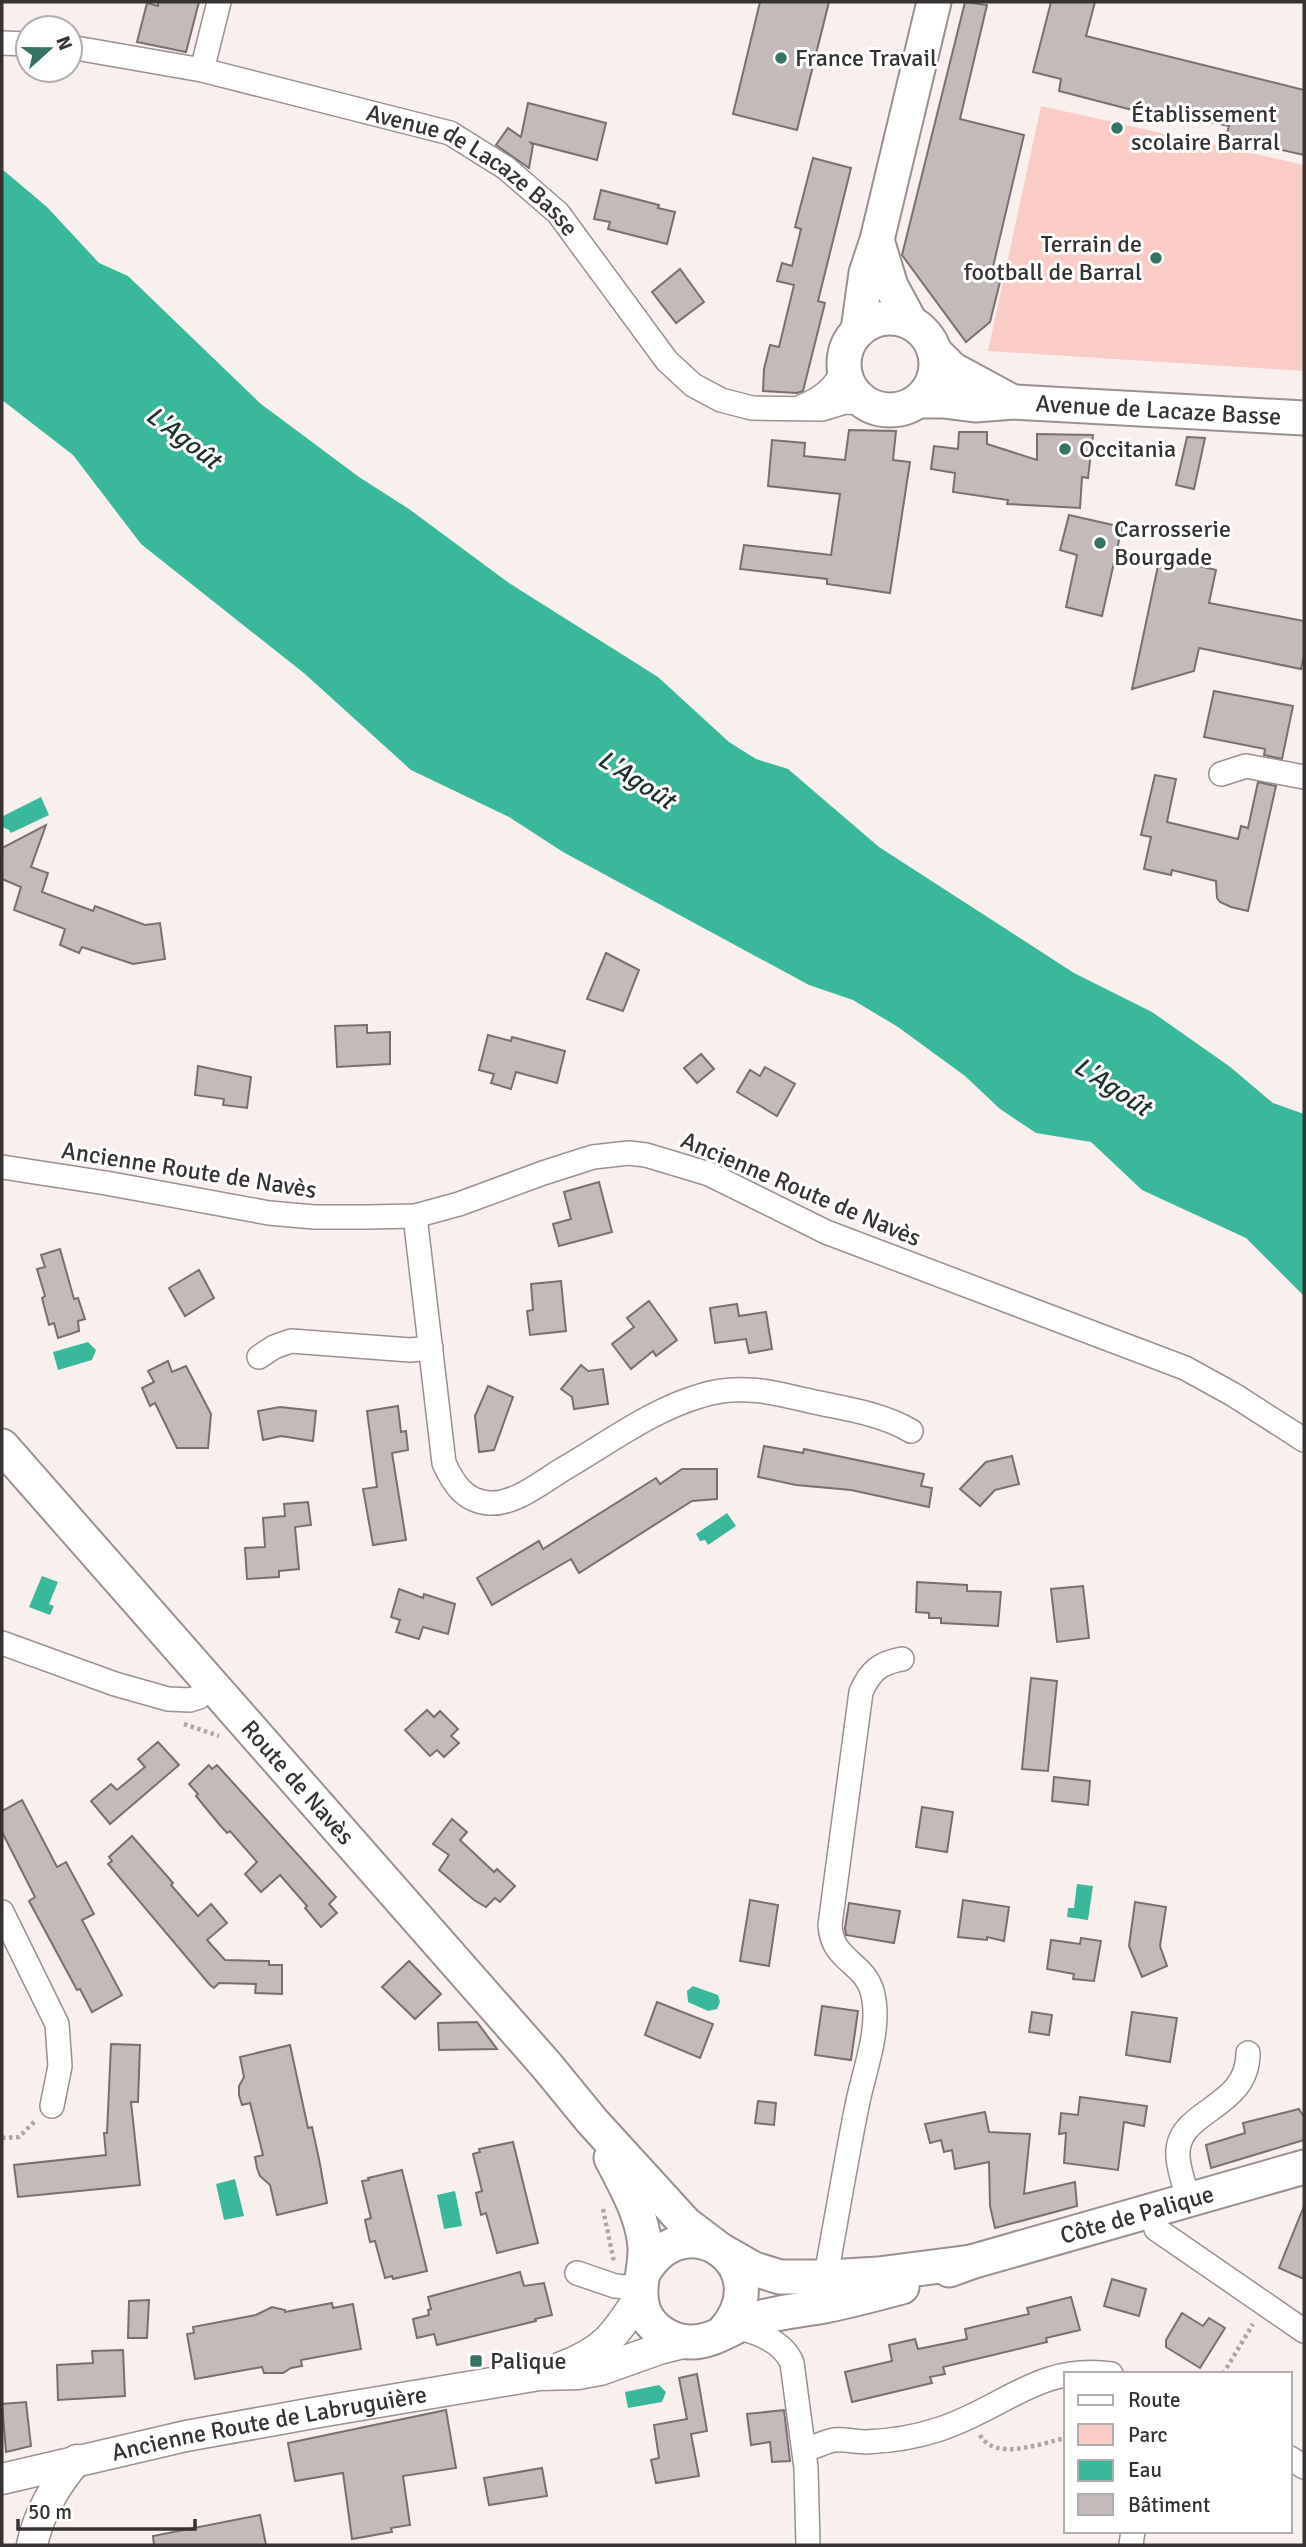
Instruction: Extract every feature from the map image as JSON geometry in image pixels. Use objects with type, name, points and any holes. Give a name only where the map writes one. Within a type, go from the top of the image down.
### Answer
[{"type":"main road","points":[[858,330],[866,273],[877,240],[934,2]]},
{"type":"main road","points":[[877,240],[891,286],[911,323],[929,340],[936,365],[928,391],[919,401],[906,408],[891,411],[864,403],[854,394],[847,382],[844,369],[849,341],[867,324],[889,318],[911,323]]},
{"type":"main road","points":[[934,351],[952,369],[1014,402]]},
{"type":"main road","name":"Avenue de Lacaze Basse","points":[[919,401],[975,405],[1014,402],[1304,418]]},
{"type":"main road","name":"Route de Navès","points":[[2,1446],[593,2121]]},
{"type":"main road","points":[[593,2121],[626,2187],[639,2221],[645,2245],[642,2285],[645,2312],[655,2327],[669,2337],[687,2342],[712,2338],[729,2329],[782,2312],[856,2299],[910,2285],[971,2262]]},
{"type":"main road","points":[[593,2121],[677,2215],[731,2259],[739,2273],[743,2289],[741,2305],[729,2329]]},
{"type":"main road","name":"Côte de Palique","points":[[971,2262],[1153,2220],[1189,2200],[1304,2167]]},
{"type":"main road","points":[[642,2285],[652,2259],[676,2242],[691,2240],[706,2242],[754,2269],[779,2277],[828,2277],[971,2262]]},
{"type":"street","points":[[202,70],[219,2]]},
{"type":"street","name":"Avenue de Lacaze Basse","points":[[84,49],[202,70],[450,132],[506,168],[558,213],[667,361],[693,384],[736,406],[822,410],[845,402],[864,403]]},
{"type":"street","name":"Avenue de Lacaze Basse","points":[[797,409],[818,400],[834,386],[844,369]]},
{"type":"street","points":[[1221,774],[1246,766],[1304,777]]},
{"type":"street","name":"Ancienne Route de Navès","points":[[2,1167],[291,1216],[353,1218],[415,1216],[459,1204],[543,1172],[593,1157],[629,1153],[663,1159],[709,1174],[826,1232],[1185,1368],[1234,1395],[1304,1440]]},
{"type":"street","points":[[415,1216],[444,1463],[452,1481],[464,1493],[478,1501],[492,1503],[520,1495],[654,1416],[703,1395],[724,1391],[748,1390],[782,1395],[881,1417],[911,1431]]},
{"type":"street","points":[[259,1357],[274,1347],[291,1341],[410,1350],[431,1348]]},
{"type":"street","points":[[2,1643],[115,1684],[169,1699],[190,1700],[199,1697],[211,1686]]},
{"type":"street","points":[[828,2277],[849,2145],[874,2026],[875,2003],[872,1985],[864,1973],[833,1944],[830,1925],[861,1692],[867,1678],[876,1668],[887,1661],[902,1659]]},
{"type":"street","points":[[2,1912],[57,2024],[60,2066],[52,2106]]},
{"type":"street","points":[[1189,2200],[1178,2159],[1183,2132],[1189,2124],[1217,2107],[1235,2089],[1248,2066],[1248,2053]]},
{"type":"street","points":[[1153,2220],[1265,2305],[1304,2331]]},
{"type":"street","points":[[576,2273],[615,2286],[642,2285]]},
{"type":"street","points":[[539,2375],[591,2354],[605,2344],[617,2332],[642,2285]]},
{"type":"street","points":[[729,2329],[760,2334],[789,2357],[807,2468],[808,2545]]},
{"type":"street","points":[[539,2375],[578,2374],[600,2370],[687,2342]]},
{"type":"street","points":[[804,2449],[816,2448],[834,2440],[866,2442],[904,2439],[970,2418],[1048,2378],[1064,2374]]},
{"type":"street","name":"Ancienne Route de Labruguière","points":[[2,2479],[200,2434],[438,2390],[539,2375]]},
{"type":"street","points":[[33,2539],[52,2495],[77,2460]]},
{"type":"street","points":[[2,2479],[25,2492],[33,2514],[33,2539]]},
{"type":"path","points":[[2,2138],[19,2137],[52,2106]]},
{"type":"path","points":[[1224,2372],[1265,2305]]},
{"type":"path","points":[[970,2418],[985,2443],[999,2450],[1064,2438]]},
{"type":"green space","name":"Terrain de football de Barral","points":[[1041,106],[1304,165],[1304,371],[988,351]]},
{"type":"water","name":"L'Agoût","points":[[2,169],[47,207],[99,263],[128,276],[261,404],[359,477],[409,509],[509,583],[658,677],[729,742],[756,759],[788,769],[879,847],[1074,973],[1152,1012],[1229,1066],[1273,1103],[1304,1114],[1304,1296],[1246,1238],[1142,1190],[1091,1142],[1036,1133],[1000,1109],[965,1076],[898,1027],[853,1000],[809,985],[563,852],[509,817],[411,770],[305,674],[141,544],[73,455],[2,400]]},
{"type":"water","points":[[41,797],[49,815],[11,833],[2,827],[3,816]]},
{"type":"water","points":[[88,1342],[96,1350],[92,1360],[58,1370],[53,1352]]},
{"type":"water","points":[[727,1513],[736,1526],[708,1545],[705,1540],[700,1541],[696,1534]]},
{"type":"water","points":[[42,1576],[58,1582],[49,1604],[54,1606],[50,1615],[29,1607]]},
{"type":"water","points":[[1077,1884],[1093,1886],[1088,1920],[1067,1917],[1068,1908],[1074,1908]]},
{"type":"water","points":[[693,1986],[718,1995],[720,2002],[717,2009],[708,2011],[688,2002],[687,1991]]},
{"type":"water","points":[[235,2179],[244,2216],[224,2220],[216,2184]]},
{"type":"water","points":[[455,2191],[462,2226],[444,2229],[437,2195]]},
{"type":"water","points":[[659,2385],[666,2392],[662,2402],[628,2408],[625,2392]]},
{"type":"building","points":[[158,2],[199,2],[186,52],[137,42],[147,3],[158,6]]},
{"type":"building","name":"France Travail","points":[[760,2],[829,2],[797,130],[733,114]]},
{"type":"building","points":[[965,2],[987,5],[960,119],[1024,135],[992,271],[1002,274],[990,322],[966,342],[902,255]]},
{"type":"building","points":[[1051,2],[1095,2],[1086,36],[1304,90],[1304,155],[1226,137],[1229,126],[1141,108],[1140,112],[1059,91],[1061,79],[1033,72]]},
{"type":"building","points":[[528,103],[606,123],[597,160],[531,143],[533,145],[529,168],[496,145],[508,128],[521,137]]},
{"type":"building","points":[[813,158],[851,168],[818,301],[825,303],[803,391],[763,391],[764,369],[770,345],[779,347],[794,285],[777,281],[782,263],[792,266],[801,229],[795,227]]},
{"type":"building","points":[[601,190],[659,205],[658,208],[675,212],[667,244],[608,229],[610,222],[594,219]]},
{"type":"building","points":[[680,269],[704,302],[676,323],[652,292]]},
{"type":"building","points":[[849,430],[896,431],[893,460],[910,462],[890,593],[827,584],[827,579],[740,569],[744,545],[831,555],[840,494],[768,486],[772,440],[805,443],[804,456],[845,460]]},
{"type":"building","points":[[959,432],[987,432],[987,444],[1037,460],[1037,434],[1093,435],[1088,478],[1082,477],[1080,508],[1007,504],[1008,500],[953,492],[955,473],[931,469],[934,446],[958,449]]},
{"type":"building","points":[[1187,437],[1205,438],[1194,489],[1176,485]]},
{"type":"building","points":[[1069,515],[1122,527],[1102,616],[1066,607],[1077,555],[1060,550]]},
{"type":"building","points":[[1159,561],[1177,565],[1178,561],[1216,570],[1209,603],[1304,621],[1304,656],[1301,669],[1199,648],[1194,671],[1132,689]]},
{"type":"building","points":[[1214,691],[1293,706],[1282,759],[1264,755],[1265,749],[1204,737]]},
{"type":"building","points":[[1155,775],[1176,779],[1167,822],[1238,839],[1241,826],[1248,828],[1258,782],[1276,786],[1248,911],[1220,902],[1217,898],[1216,881],[1172,870],[1171,875],[1144,869],[1151,837],[1141,835]]},
{"type":"building","points":[[46,825],[31,867],[48,873],[42,892],[93,911],[95,906],[145,925],[160,923],[165,959],[133,964],[82,947],[79,953],[60,945],[65,929],[14,910],[21,887],[2,879],[2,848]]},
{"type":"building","points":[[606,953],[639,970],[623,1011],[587,999]]},
{"type":"building","points":[[367,1025],[367,1033],[390,1032],[390,1064],[337,1067],[335,1026]]},
{"type":"building","points":[[488,1035],[511,1041],[512,1037],[565,1051],[557,1083],[516,1072],[511,1089],[491,1083],[494,1074],[479,1070]]},
{"type":"building","points":[[701,1054],[714,1069],[697,1083],[684,1068]]},
{"type":"building","points":[[198,1066],[251,1077],[247,1108],[223,1105],[224,1099],[195,1095]]},
{"type":"building","points":[[765,1067],[795,1084],[777,1116],[737,1092],[750,1070],[760,1076]]},
{"type":"building","points":[[599,1182],[612,1232],[559,1246],[553,1224],[571,1219],[564,1192]]},
{"type":"building","points":[[60,1249],[74,1299],[78,1298],[85,1319],[78,1321],[79,1331],[58,1338],[54,1323],[49,1325],[42,1298],[45,1296],[37,1269],[45,1267],[41,1255]]},
{"type":"building","points":[[199,1270],[214,1298],[185,1316],[169,1288]]},
{"type":"building","points":[[561,1281],[566,1331],[530,1335],[527,1311],[533,1310],[531,1284]]},
{"type":"building","points":[[649,1301],[677,1340],[656,1356],[653,1351],[631,1369],[612,1344],[634,1327],[627,1318]]},
{"type":"building","points":[[737,1304],[739,1316],[766,1312],[772,1349],[749,1353],[746,1339],[715,1343],[710,1308]]},
{"type":"building","points":[[168,1361],[172,1372],[186,1366],[211,1414],[208,1448],[177,1448],[155,1403],[150,1406],[142,1388],[154,1382],[148,1371]]},
{"type":"building","points":[[581,1365],[588,1371],[603,1369],[608,1404],[574,1409],[572,1397],[561,1389]]},
{"type":"building","points":[[488,1386],[513,1397],[494,1450],[479,1452],[475,1416]]},
{"type":"building","points":[[398,1406],[401,1432],[406,1431],[408,1450],[392,1453],[406,1540],[373,1545],[363,1489],[377,1487],[367,1411]]},
{"type":"building","points":[[280,1407],[316,1411],[313,1441],[281,1436],[263,1440],[258,1411]]},
{"type":"building","points":[[764,1446],[803,1453],[804,1449],[924,1474],[921,1486],[932,1488],[929,1507],[851,1490],[796,1485],[758,1477]]},
{"type":"building","points":[[1012,1456],[1019,1484],[995,1490],[980,1506],[960,1489],[986,1462]]},
{"type":"building","points":[[682,1469],[717,1469],[717,1499],[692,1501],[579,1573],[571,1559],[492,1605],[477,1578],[539,1541],[543,1549],[656,1478],[660,1484]]},
{"type":"building","points":[[308,1502],[311,1525],[295,1527],[299,1569],[279,1571],[279,1577],[247,1579],[245,1548],[265,1547],[263,1518],[285,1516],[284,1504]]},
{"type":"building","points":[[917,1582],[967,1585],[967,1591],[1001,1592],[998,1626],[941,1623],[941,1618],[929,1618],[929,1613],[916,1612]]},
{"type":"building","points":[[1083,1586],[1089,1638],[1057,1642],[1051,1589]]},
{"type":"building","points":[[399,1589],[423,1598],[424,1594],[455,1604],[448,1634],[423,1627],[419,1639],[396,1632],[400,1620],[391,1617]]},
{"type":"building","points":[[1031,1678],[1057,1681],[1048,1771],[1022,1769]]},
{"type":"building","points":[[427,1710],[434,1717],[440,1711],[458,1729],[451,1736],[459,1743],[444,1757],[437,1750],[430,1756],[405,1730]]},
{"type":"building","points":[[158,1742],[179,1765],[110,1824],[91,1801],[111,1784],[117,1790],[145,1767],[138,1759]]},
{"type":"building","points":[[209,1765],[212,1769],[217,1765],[336,1897],[329,1904],[337,1913],[321,1927],[280,1875],[261,1892],[245,1874],[257,1862],[230,1831],[227,1833],[219,1824],[189,1784]]},
{"type":"building","points":[[1054,1777],[1090,1781],[1088,1805],[1052,1801]]},
{"type":"building","points":[[22,1800],[57,1867],[66,1862],[94,1914],[82,1920],[122,1995],[92,2012],[80,1989],[77,1990],[29,1901],[35,1897],[2,1832],[2,1811]]},
{"type":"building","points":[[922,1807],[953,1812],[947,1852],[916,1847]]},
{"type":"building","points":[[452,1819],[467,1832],[460,1840],[494,1872],[497,1869],[515,1886],[500,1902],[495,1898],[486,1907],[439,1870],[449,1855],[433,1844]]},
{"type":"building","points":[[132,1836],[198,1916],[211,1904],[227,1923],[207,1940],[225,1960],[269,1961],[269,1965],[282,1965],[282,1994],[255,1993],[256,1984],[219,1983],[214,1988],[210,1985],[108,1864],[112,1861],[109,1857]]},
{"type":"building","points":[[750,1900],[778,1905],[769,1966],[740,1961]]},
{"type":"building","points":[[963,1900],[1009,1907],[1004,1941],[987,1937],[987,1940],[958,1937]]},
{"type":"building","points":[[1135,1902],[1166,1907],[1160,1946],[1167,1966],[1142,1977],[1129,1946]]},
{"type":"building","points":[[849,1903],[900,1911],[894,1943],[846,1935]]},
{"type":"building","points":[[1081,1938],[1101,1941],[1094,1981],[1073,1979],[1074,1974],[1047,1969],[1051,1940],[1080,1944]]},
{"type":"building","points":[[409,1961],[441,1994],[415,2019],[382,1987]]},
{"type":"building","points":[[657,2002],[713,2024],[700,2058],[645,2035]]},
{"type":"building","points":[[822,2006],[858,2011],[851,2060],[815,2055]]},
{"type":"building","points":[[1032,2012],[1052,2015],[1049,2035],[1029,2032]]},
{"type":"building","points":[[1132,2012],[1177,2018],[1170,2062],[1126,2055]]},
{"type":"building","points":[[477,2022],[497,2049],[439,2050],[438,2023]]},
{"type":"building","points":[[111,2044],[140,2045],[138,2102],[131,2102],[140,2185],[18,2197],[14,2165],[106,2155],[104,2133],[107,2133]]},
{"type":"building","points":[[290,2045],[308,2128],[312,2127],[327,2203],[277,2215],[270,2185],[260,2176],[257,2168],[255,2157],[263,2155],[250,2103],[242,2105],[239,2095],[239,2086],[244,2077],[240,2057]]},
{"type":"building","points":[[1080,2097],[1147,2106],[1144,2126],[1124,2122],[1118,2170],[1064,2163],[1066,2133],[1059,2134],[1061,2113],[1078,2115]]},
{"type":"building","points":[[758,2101],[776,2103],[774,2125],[755,2123]]},
{"type":"building","points":[[1299,2109],[1304,2117],[1304,2140],[1211,2168],[1206,2145],[1245,2133],[1243,2123]]},
{"type":"building","points":[[985,2112],[989,2132],[1030,2134],[1024,2194],[1075,2182],[1077,2206],[995,2228],[990,2206],[989,2162],[955,2169],[952,2150],[944,2152],[941,2140],[930,2143],[925,2124]]},
{"type":"building","points":[[513,2142],[538,2243],[497,2253],[486,2213],[481,2215],[476,2193],[482,2191],[473,2154],[480,2152],[479,2149]]},
{"type":"building","points":[[402,2170],[427,2271],[393,2279],[392,2276],[385,2278],[375,2241],[370,2242],[365,2220],[371,2218],[362,2181]]},
{"type":"building","points":[[1304,2206],[1304,2279],[1279,2268]]},
{"type":"building","points":[[520,2272],[524,2286],[544,2283],[552,2315],[437,2345],[434,2334],[417,2338],[413,2319],[429,2315],[428,2310],[431,2309],[428,2297]]},
{"type":"building","points":[[1112,2279],[1146,2289],[1139,2316],[1104,2306]]},
{"type":"building","points":[[1071,2297],[1080,2330],[1046,2338],[1047,2342],[943,2367],[945,2374],[930,2377],[932,2383],[852,2402],[845,2372],[892,2361],[889,2345],[915,2339],[918,2349],[967,2339],[965,2329],[1029,2314],[1027,2308]]},
{"type":"building","points":[[149,2300],[147,2338],[128,2338],[129,2301]]},
{"type":"building","points":[[332,2303],[333,2308],[353,2304],[361,2349],[301,2360],[302,2366],[283,2373],[264,2373],[262,2367],[195,2379],[187,2334],[194,2333],[193,2327],[256,2315],[272,2307],[285,2312]]},
{"type":"building","points":[[1182,2313],[1203,2326],[1209,2318],[1225,2328],[1200,2368],[1166,2347],[1166,2340]]},
{"type":"building","points":[[123,2350],[125,2396],[58,2400],[57,2365],[93,2363],[92,2351]]},
{"type":"building","points":[[697,2374],[707,2431],[691,2434],[699,2476],[656,2483],[651,2460],[659,2458],[654,2425],[687,2419],[679,2378]]},
{"type":"building","points":[[26,2402],[31,2446],[6,2452],[2,2404]]},
{"type":"building","points":[[446,2410],[456,2468],[403,2476],[410,2525],[391,2528],[392,2532],[352,2539],[343,2473],[295,2481],[288,2443]]},
{"type":"building","points":[[784,2410],[790,2461],[772,2462],[770,2442],[751,2445],[747,2414]]},
{"type":"building","points":[[542,2468],[547,2496],[489,2505],[484,2478]]},
{"type":"building","points":[[260,2515],[266,2545],[154,2545],[153,2536]]},
{"type":"place","name":"France Travail","points":[[781,58]]},
{"type":"place","name":"Établissement scolaire Barral","points":[[1117,128]]},
{"type":"place","name":"Terrain de football de Barral","points":[[1156,258]]},
{"type":"place","name":"Occitania","points":[[1065,449]]},
{"type":"place","name":"Carrosserie Bourgade","points":[[1100,543]]},
{"type":"place","name":"Palique","points":[[476,2361]]}]
